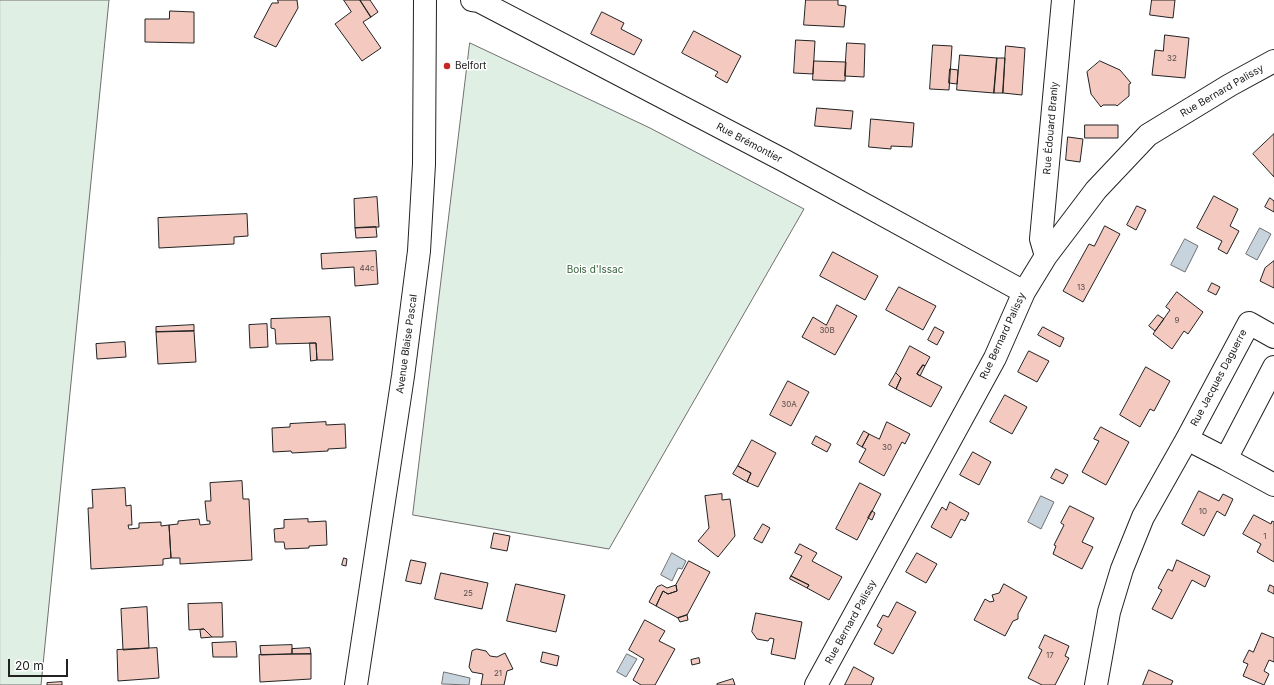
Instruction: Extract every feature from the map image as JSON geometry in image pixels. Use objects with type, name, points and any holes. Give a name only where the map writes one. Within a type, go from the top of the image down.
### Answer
[{"type":"street","name":"Avenue Blaise Pascal","points":[[356,685],[403,376],[419,251],[424,164],[425,0]]},
{"type":"street","name":"Rue Brémontier","points":[[472,0],[486,5],[785,161],[1024,292]]},
{"type":"street","name":"Rue Édouard Branly","points":[[1046,256],[1041,239],[1063,0]]},
{"type":"street","name":"Rue Bernard Palissy","points":[[816,685],[995,358],[1024,292],[1046,256],[1096,190],[1148,135],[1230,85],[1274,61]]},
{"type":"street","name":"Rue Jacques Daguerre","points":[[1096,685],[1109,612],[1122,569],[1143,517],[1187,439],[1248,322],[1274,337]]},
{"type":"street","points":[[1226,459],[1274,367]]},
{"type":"street","name":"Rue Jacques Daguerre","points":[[1187,439],[1274,485]]},
{"type":"green space","points":[[0,0],[109,0],[41,685],[0,685]]},
{"type":"green space","name":"Bois d'Issac","points":[[470,43],[650,128],[804,209],[609,549],[413,515]]},
{"type":"shaded area","points":[[1260,228],[1271,234],[1257,260],[1246,254]]},
{"type":"shaded area","points":[[1185,239],[1198,246],[1185,272],[1171,265]]},
{"type":"shaded area","points":[[1041,496],[1054,502],[1041,529],[1028,522]]},
{"type":"shaded area","points":[[672,553],[686,561],[682,569],[678,568],[672,581],[661,575]]},
{"type":"shaded area","points":[[627,654],[637,659],[626,677],[617,672]]},
{"type":"shaded area","points":[[444,672],[470,678],[469,685],[442,684]]},
{"type":"building","points":[[278,0],[297,0],[298,8],[276,47],[254,37],[272,3],[278,3]]},
{"type":"building","points":[[344,0],[360,0],[371,17],[363,22],[381,48],[362,61],[335,24],[351,12]]},
{"type":"building","points":[[360,0],[370,0],[378,12],[371,17]]},
{"type":"building","points":[[806,0],[838,0],[838,5],[846,6],[844,27],[804,25]]},
{"type":"building","points":[[1152,0],[1175,0],[1173,18],[1150,15]]},
{"type":"building","points":[[170,11],[194,12],[194,43],[145,42],[145,19],[169,19]]},
{"type":"building","points":[[602,12],[624,23],[621,29],[642,40],[634,55],[591,34]]},
{"type":"building","points":[[694,31],[741,56],[727,83],[715,76],[718,72],[682,53]]},
{"type":"building","points":[[1165,35],[1189,38],[1185,78],[1152,75],[1155,50],[1163,51]]},
{"type":"building","points":[[796,40],[815,41],[813,74],[794,73]]},
{"type":"building","points":[[847,43],[865,44],[864,77],[845,76]]},
{"type":"building","points":[[933,45],[952,46],[949,90],[930,89]]},
{"type":"building","points":[[1006,46],[1025,48],[1022,95],[1003,93]]},
{"type":"building","points":[[960,55],[997,58],[994,93],[957,90]]},
{"type":"building","points":[[997,58],[1005,58],[1003,93],[994,93]]},
{"type":"building","points":[[814,61],[846,62],[845,81],[813,80]]},
{"type":"building","points":[[1100,61],[1120,70],[1131,83],[1129,84],[1129,96],[1117,106],[1103,105],[1101,107],[1091,94],[1087,72]]},
{"type":"building","points":[[950,69],[958,70],[957,84],[949,83]]},
{"type":"building","points":[[817,108],[853,111],[851,129],[815,126]]},
{"type":"building","points":[[871,119],[914,123],[912,147],[891,146],[891,149],[869,147]]},
{"type":"building","points":[[1085,125],[1118,125],[1118,138],[1085,138]]},
{"type":"building","points":[[1274,134],[1274,177],[1253,154]]},
{"type":"building","points":[[1068,137],[1083,139],[1080,162],[1066,160]]},
{"type":"building","points":[[1214,196],[1238,209],[1230,226],[1239,231],[1227,254],[1218,249],[1222,241],[1197,228]]},
{"type":"building","points":[[377,197],[379,227],[355,228],[354,199]]},
{"type":"building","points":[[1270,198],[1274,201],[1274,212],[1265,207]]},
{"type":"building","points":[[1137,206],[1146,210],[1136,230],[1127,225]]},
{"type":"building","points":[[247,214],[248,236],[234,237],[234,244],[159,248],[158,218]]},
{"type":"building","points":[[1105,226],[1120,234],[1083,302],[1063,291],[1089,244],[1094,246]]},
{"type":"building","points":[[376,227],[377,237],[356,238],[355,228]]},
{"type":"building","points":[[376,251],[378,284],[355,286],[354,267],[322,269],[321,254]]},
{"type":"building","points":[[833,252],[878,276],[865,300],[820,276]]},
{"type":"building","points":[[1274,261],[1274,288],[1260,281],[1265,268]]},
{"type":"building","points":[[1212,283],[1220,287],[1216,295],[1208,291]]},
{"type":"building","points":[[899,287],[936,306],[923,330],[886,310]]},
{"type":"building","points":[[1177,292],[1203,312],[1188,334],[1184,331],[1172,349],[1153,334],[1170,310],[1166,307]]},
{"type":"building","points":[[837,305],[857,316],[835,355],[802,337],[813,317],[826,325]]},
{"type":"building","points":[[1158,315],[1164,319],[1155,331],[1149,326]]},
{"type":"building","points":[[330,317],[333,360],[317,360],[316,343],[276,344],[275,329],[271,328],[271,319]]},
{"type":"building","points":[[267,324],[268,347],[250,348],[249,325]]},
{"type":"building","points":[[194,325],[194,331],[156,332],[156,327]]},
{"type":"building","points":[[935,327],[944,332],[937,345],[928,340]]},
{"type":"building","points":[[1043,327],[1064,338],[1060,347],[1038,335]]},
{"type":"building","points":[[194,331],[196,362],[158,364],[156,332]]},
{"type":"building","points":[[125,342],[126,357],[97,359],[96,344]]},
{"type":"building","points":[[310,343],[316,343],[317,360],[311,361]]},
{"type":"building","points":[[910,346],[930,357],[925,366],[923,365],[917,374],[942,387],[931,407],[896,389],[901,378],[896,373]]},
{"type":"building","points":[[1029,351],[1049,361],[1037,382],[1018,372]]},
{"type":"building","points":[[923,365],[925,366],[920,376],[917,374]]},
{"type":"building","points":[[1146,367],[1170,381],[1154,411],[1150,409],[1140,427],[1120,415]]},
{"type":"building","points":[[896,373],[901,378],[896,389],[889,385]]},
{"type":"building","points":[[788,381],[809,392],[791,426],[770,415]]},
{"type":"building","points":[[1005,395],[1027,407],[1012,434],[990,422]]},
{"type":"building","points":[[326,422],[326,425],[345,424],[346,448],[328,449],[328,451],[292,453],[291,451],[273,452],[272,428],[290,427],[290,424]]},
{"type":"building","points":[[887,422],[910,434],[905,444],[902,442],[884,476],[859,462],[866,449],[862,447],[869,434],[879,439]]},
{"type":"building","points":[[1101,427],[1129,442],[1106,485],[1082,472],[1099,441],[1094,439]]},
{"type":"building","points":[[864,431],[869,434],[862,447],[857,444]]},
{"type":"building","points":[[816,436],[831,444],[827,452],[812,444]]},
{"type":"building","points":[[752,440],[776,453],[758,487],[747,482],[751,473],[738,466]]},
{"type":"building","points":[[973,452],[991,462],[979,485],[960,475]]},
{"type":"building","points":[[738,466],[751,473],[747,482],[733,474]]},
{"type":"building","points":[[1056,469],[1068,475],[1063,484],[1051,478]]},
{"type":"building","points":[[242,481],[243,499],[249,499],[252,560],[180,564],[180,558],[171,558],[169,525],[178,524],[178,521],[199,519],[200,525],[210,524],[210,521],[207,521],[205,501],[211,501],[210,483]]},
{"type":"building","points":[[860,483],[881,494],[857,540],[836,529]]},
{"type":"building","points":[[125,488],[126,506],[131,505],[132,525],[128,525],[129,529],[139,528],[139,523],[161,522],[161,526],[169,525],[171,558],[163,559],[163,565],[91,569],[88,508],[93,508],[92,490]]},
{"type":"building","points":[[1199,491],[1219,501],[1223,494],[1233,499],[1225,516],[1217,511],[1204,536],[1182,524]]},
{"type":"building","points":[[722,494],[722,500],[730,499],[735,536],[718,557],[698,541],[709,528],[705,496]]},
{"type":"building","points":[[950,502],[969,513],[965,521],[961,519],[951,538],[931,527],[942,507],[946,510]]},
{"type":"building","points":[[1070,506],[1094,518],[1082,542],[1093,547],[1082,569],[1053,554],[1056,546],[1054,545],[1064,525],[1061,523]]},
{"type":"building","points":[[872,511],[875,513],[872,520],[868,518]]},
{"type":"building","points":[[1254,515],[1271,524],[1272,521],[1274,522],[1274,562],[1257,552],[1261,544],[1243,534]]},
{"type":"building","points":[[308,519],[308,522],[326,521],[327,545],[309,546],[309,548],[285,549],[284,542],[275,542],[274,529],[284,528],[284,520]]},
{"type":"building","points":[[763,524],[770,528],[762,543],[754,539]]},
{"type":"building","points":[[494,533],[510,536],[507,551],[491,548]]},
{"type":"building","points":[[800,544],[817,553],[812,561],[842,577],[829,600],[807,588],[809,585],[791,576],[802,556],[795,553]]},
{"type":"building","points":[[917,553],[937,564],[926,583],[906,572]]},
{"type":"building","points":[[344,558],[347,559],[346,566],[342,565]]},
{"type":"building","points":[[411,560],[426,563],[421,584],[406,581]]},
{"type":"building","points":[[1177,560],[1210,576],[1205,587],[1192,580],[1172,619],[1152,609],[1162,590],[1158,588],[1168,569],[1172,571]]},
{"type":"building","points":[[689,561],[710,572],[687,615],[678,618],[656,606],[663,591],[668,594],[677,591],[676,585]]},
{"type":"building","points":[[441,573],[488,583],[482,609],[435,599]]},
{"type":"building","points":[[791,576],[809,585],[807,588],[790,579]]},
{"type":"building","points":[[516,584],[565,595],[556,632],[507,621]]},
{"type":"building","points":[[1004,584],[1027,597],[1018,614],[1018,619],[1013,621],[1005,636],[974,620],[985,599],[990,602],[994,601],[992,595],[999,593]]},
{"type":"building","points":[[662,585],[667,588],[676,585],[677,591],[668,594],[663,591],[656,606],[649,602],[657,587]]},
{"type":"building","points":[[1270,585],[1274,587],[1274,594],[1268,591]]},
{"type":"building","points":[[897,602],[916,612],[893,654],[874,644],[882,629],[877,626],[883,615],[888,617]]},
{"type":"building","points":[[222,603],[223,637],[212,637],[204,629],[189,630],[188,604]]},
{"type":"building","points":[[147,607],[149,648],[123,650],[121,609]]},
{"type":"building","points":[[756,613],[802,622],[795,659],[771,654],[774,639],[770,638],[768,641],[757,639],[752,632]]},
{"type":"building","points":[[687,615],[688,620],[680,622],[678,618]]},
{"type":"building","points":[[645,620],[665,631],[659,641],[675,649],[655,685],[641,685],[633,680],[644,659],[629,650]]},
{"type":"building","points":[[204,629],[212,637],[201,638],[200,630]]},
{"type":"building","points":[[1262,633],[1274,638],[1274,662],[1269,660],[1264,671],[1269,674],[1264,685],[1243,676],[1248,664],[1243,662],[1249,650],[1253,652]]},
{"type":"building","points":[[1045,635],[1069,646],[1065,656],[1069,658],[1055,685],[1042,685],[1028,678],[1042,650],[1039,648]]},
{"type":"building","points":[[236,642],[237,657],[213,657],[212,643]]},
{"type":"building","points":[[292,645],[292,654],[261,655],[260,646]]},
{"type":"building","points":[[157,648],[159,678],[118,681],[117,650]]},
{"type":"building","points":[[310,648],[311,654],[292,654],[292,649]]},
{"type":"building","points":[[477,649],[486,651],[490,656],[497,657],[505,653],[513,669],[507,671],[504,685],[481,685],[483,674],[472,672],[469,667],[472,651]]},
{"type":"building","points":[[543,652],[559,656],[557,666],[541,662]]},
{"type":"building","points":[[311,654],[311,679],[260,682],[259,655]]},
{"type":"building","points":[[699,658],[700,663],[692,665],[691,660]]},
{"type":"building","points":[[854,667],[874,678],[871,685],[845,685]]},
{"type":"building","points":[[1149,670],[1173,681],[1171,685],[1143,685]]},
{"type":"building","points":[[733,679],[735,685],[717,685],[717,684]]},
{"type":"building","points":[[62,682],[62,685],[47,685],[47,683]]},
{"type":"place","name":"Belfort","points":[[447,66]]}]
